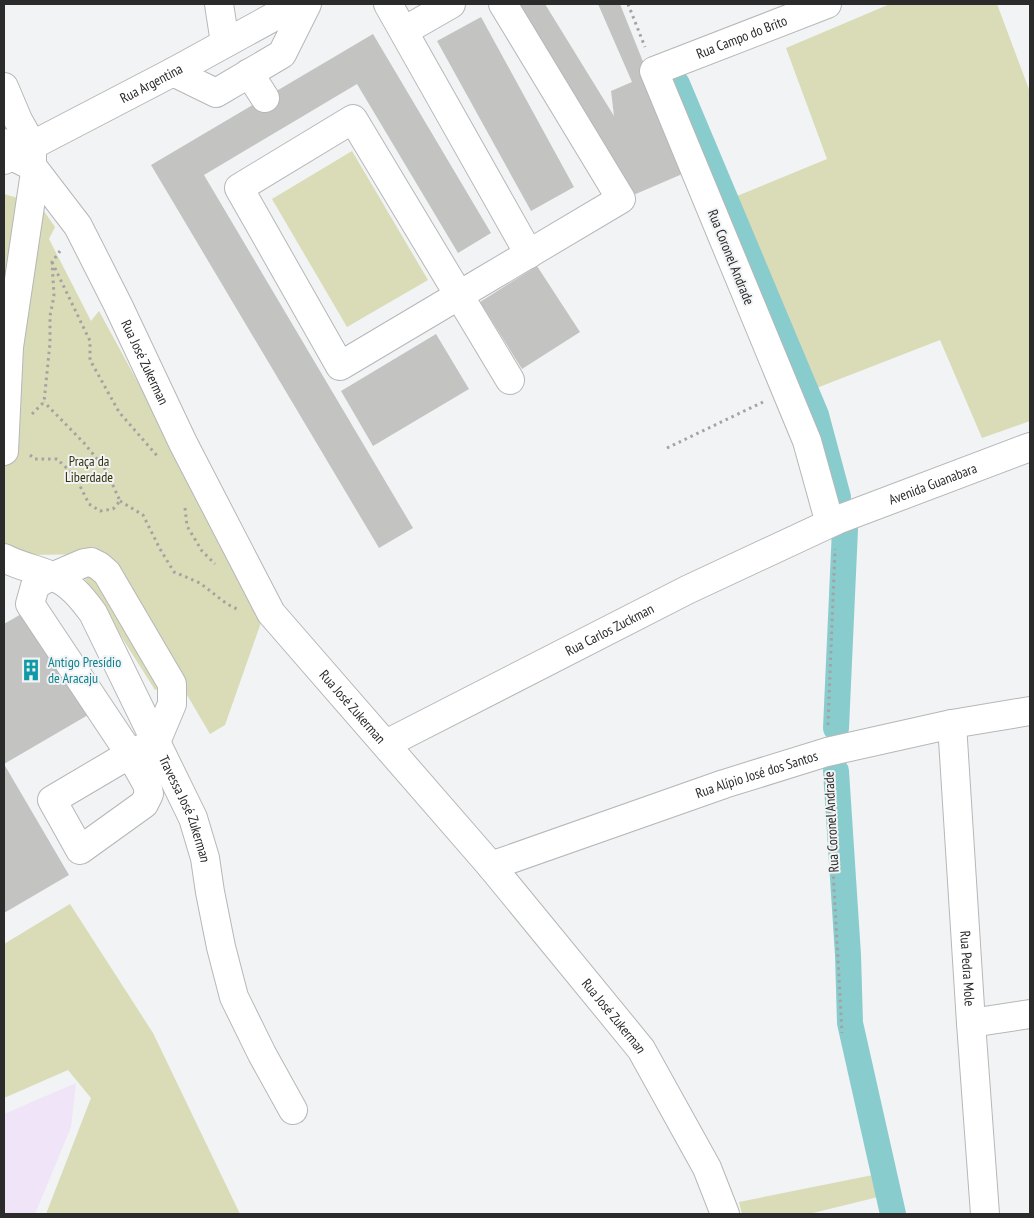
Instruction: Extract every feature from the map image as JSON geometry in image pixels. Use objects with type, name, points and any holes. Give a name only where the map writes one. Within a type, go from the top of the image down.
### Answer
[{"type":"street","points":[[219,4],[225,43]]},
{"type":"street","name":"Rua Argentina","points":[[20,157],[298,4]]},
{"type":"street","points":[[174,72],[216,93],[282,54],[307,4]]},
{"type":"street","points":[[388,4],[529,254]]},
{"type":"street","points":[[404,31],[450,4]]},
{"type":"street","points":[[503,4],[621,199],[529,254],[460,295],[340,366],[240,188],[353,119],[460,295],[510,380]]},
{"type":"street","name":"Rua Campo do Brito","points":[[654,70],[827,4]]},
{"type":"street","name":"Rua Coronel Andrade","points":[[654,70],[807,441],[832,517]]},
{"type":"street","points":[[249,72],[265,98]]},
{"type":"street","name":"Rua José Zukerman","points":[[4,87],[18,120],[20,157],[78,226],[118,305],[183,444],[271,614],[491,866],[641,1049],[707,1168],[725,1214]]},
{"type":"street","points":[[14,450],[9,347],[20,157]]},
{"type":"street","name":"Avenida Guanabara","points":[[832,517],[1030,447]]},
{"type":"street","name":"Rua Carlos Zuckman","points":[[386,744],[832,517]]},
{"type":"street","name":"Travessa José Zukerman","points":[[4,558],[54,576],[81,597],[93,613],[193,818],[205,858],[220,947],[234,998],[292,1110]]},
{"type":"street","points":[[90,562],[99,566],[111,580],[172,684],[172,704],[156,742],[130,754],[30,604],[35,586],[54,576],[90,562]]},
{"type":"street","name":"Rua Alípio José dos Santos","points":[[491,866],[724,784],[827,752],[952,724],[1030,711]]},
{"type":"street","name":"Rua Pedra Mole","points":[[952,724],[985,1214]]},
{"type":"street","points":[[971,1023],[1030,1014]]},
{"type":"path","points":[[628,4],[654,70]]},
{"type":"path","points":[[44,391],[48,367],[50,316],[54,296],[52,262],[78,226]]},
{"type":"path","points":[[52,262],[90,341],[90,360],[119,412],[160,460]]},
{"type":"path","points":[[667,448],[786,390]]},
{"type":"path","points":[[44,402],[84,443],[106,470],[120,501],[143,515],[174,572],[200,583],[227,604],[242,611]]},
{"type":"path","points":[[14,450],[35,459],[57,460],[75,476],[89,504],[100,511],[113,509],[120,501]]},
{"type":"path","points":[[185,508],[187,526],[202,552],[220,570]]},
{"type":"path","name":"Rua Coronel Andrade","points":[[832,517],[827,752],[842,1033]]},
{"type":"shaded area","points":[[76,1083],[71,1127],[35,1214],[4,1214],[4,1114]]},
{"type":"green space","points":[[890,4],[997,4],[1030,92],[1030,421],[982,438],[940,340],[814,389],[737,196],[827,159],[786,48]]},
{"type":"green space","points":[[352,151],[428,280],[347,327],[272,199]]},
{"type":"green space","name":"Praça da Liberdade","points":[[4,194],[39,204],[55,227],[49,239],[91,321],[99,311],[264,614],[225,725],[210,734],[104,554],[25,555],[4,546]]},
{"type":"green space","points":[[89,566],[165,687],[155,690],[78,568]]},
{"type":"green space","points":[[70,904],[153,1033],[240,1214],[46,1214],[91,1098],[68,1070],[4,1098],[4,944]]},
{"type":"green space","points":[[873,1175],[878,1197],[809,1214],[742,1214],[739,1202]]},
{"type":"building","points":[[520,4],[545,4],[614,116],[611,91],[632,82],[598,4],[620,4],[687,172],[631,196]]},
{"type":"building","points":[[481,17],[574,187],[531,211],[437,41]]},
{"type":"building","points":[[373,34],[491,233],[458,253],[357,84],[204,175],[413,528],[379,548],[151,165]]},
{"type":"building","points":[[537,266],[580,332],[522,369],[480,302]]},
{"type":"building","points":[[436,334],[469,389],[373,446],[341,391]]},
{"type":"building","name":"Antigo Presídio de Aracaju","points":[[23,613],[88,715],[4,764],[4,624]]},
{"type":"building","points":[[4,764],[69,875],[4,913]]},
{"type":"waterway","points":[[677,84],[816,415],[838,497]]},
{"type":"waterway","points":[[836,728],[845,529]]},
{"type":"waterway","points":[[836,771],[848,955],[850,1023],[893,1214]]},
{"type":"place","name":"Antigo Presídio de Aracaju","points":[[31,670]]}]
